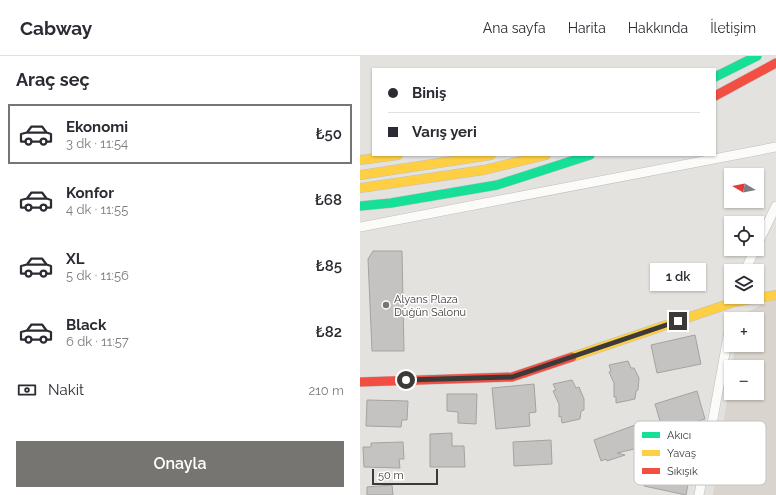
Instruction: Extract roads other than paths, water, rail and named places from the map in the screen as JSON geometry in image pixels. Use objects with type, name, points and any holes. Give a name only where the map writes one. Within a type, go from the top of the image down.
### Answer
[{"type":"main road","points":[[716,76],[757,56]]},
{"type":"main road","points":[[716,95],[776,63]]},
{"type":"main road","points":[[360,160],[390,156]]},
{"type":"main road","points":[[360,175],[484,156]]},
{"type":"main road","points":[[360,188],[484,170],[542,156]]},
{"type":"main road","points":[[360,206],[391,203],[497,185],[587,156]]},
{"type":"main road","points":[[764,296],[776,295]]},
{"type":"main road","points":[[360,382],[512,377],[724,304]]},
{"type":"street","points":[[360,227],[776,147]]},
{"type":"street","points":[[764,231],[776,206]]},
{"type":"street","points":[[713,421],[725,352]]},
{"type":"street","points":[[699,495],[701,485]]},
{"type":"place","name":"Alyans Plaza Düğün Salonu","points":[[386,305]]}]
